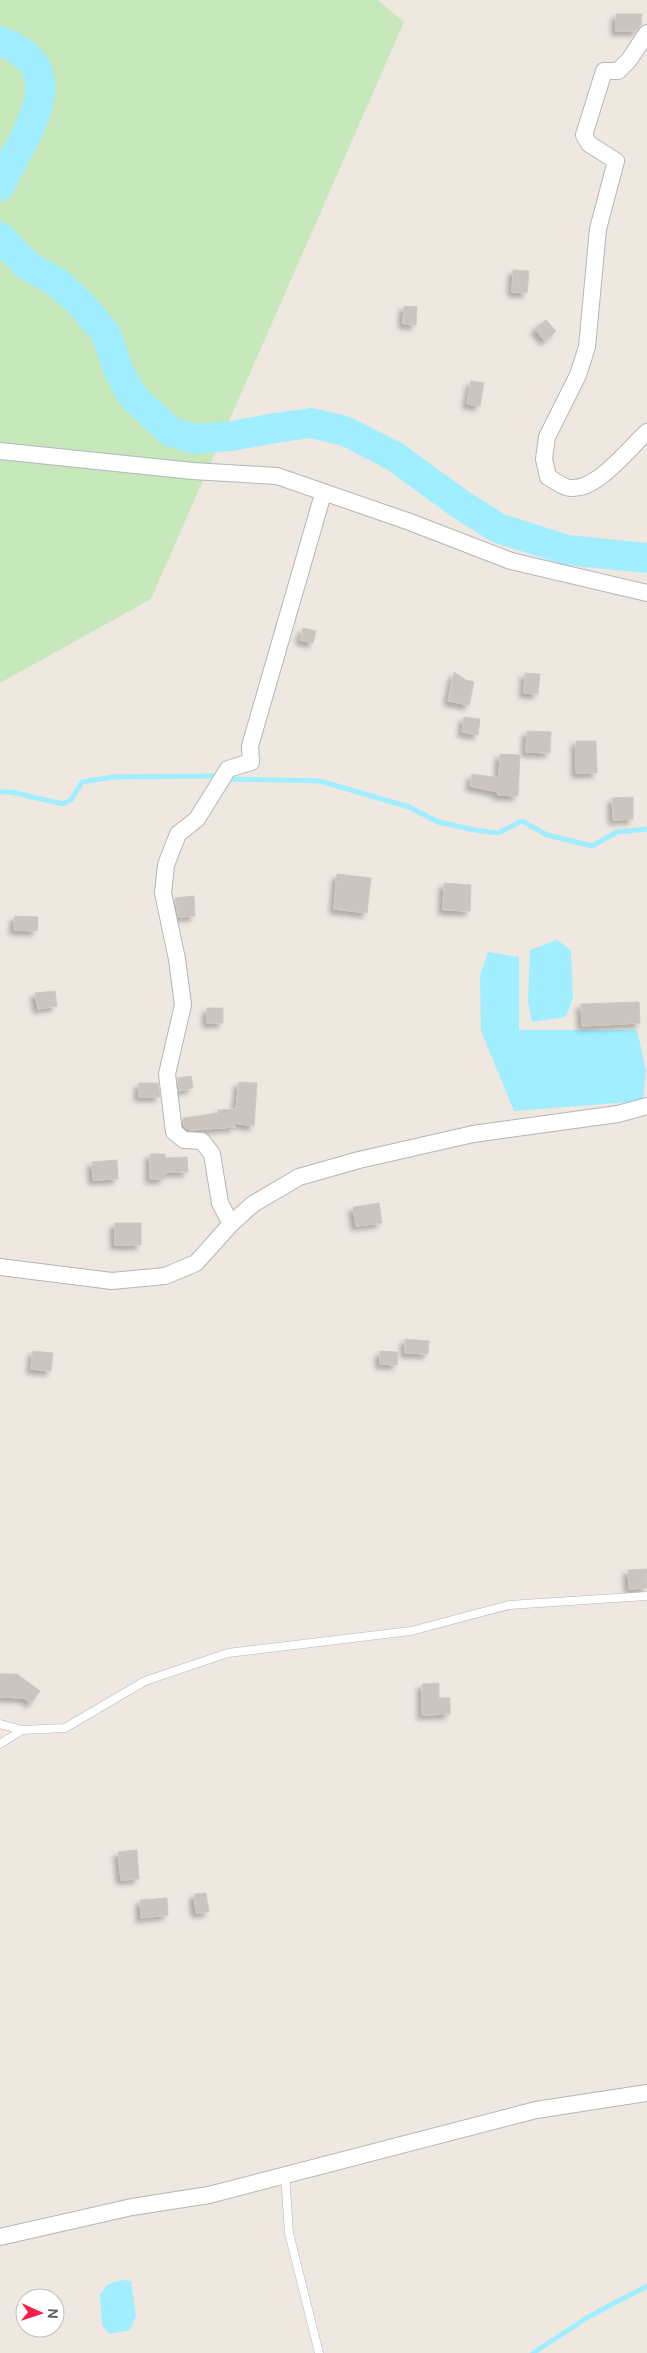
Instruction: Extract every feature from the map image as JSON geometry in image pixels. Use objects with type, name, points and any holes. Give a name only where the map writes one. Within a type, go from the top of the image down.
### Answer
[{"type":"street","points":[[647,33],[629,60],[618,71],[604,71],[584,135],[589,144],[616,161],[598,229],[587,347],[578,375],[547,437],[544,459],[548,477],[567,488],[586,485],[609,472],[647,432]]},
{"type":"street","points":[[0,451],[104,463],[277,476],[323,494],[410,522],[511,561],[647,593]]},
{"type":"street","points":[[231,1224],[220,1203],[212,1154],[202,1141],[184,1140],[174,1132],[172,1125],[167,1074],[183,1005],[177,959],[163,893],[166,865],[178,834],[197,819],[228,769],[251,762],[250,746],[323,494]]},
{"type":"street","points":[[0,1267],[112,1281],[165,1276],[196,1263],[231,1224],[253,1204],[299,1177],[358,1160],[473,1134],[618,1114],[647,1106]]},
{"type":"street","points":[[0,2237],[123,2209],[209,2195],[536,2110],[647,2093]]},
{"type":"lane","points":[[0,1724],[22,1730],[65,1728],[144,1681],[228,1652],[412,1631],[509,1605],[647,1596]]},
{"type":"lane","points":[[0,1744],[22,1730]]},
{"type":"lane","points":[[285,2174],[288,2232],[320,2353]]},
{"type":"green space","points":[[0,0],[378,0],[404,22],[151,599],[0,683]]},
{"type":"water","points":[[557,940],[571,950],[573,997],[566,1017],[532,1022],[528,1002],[530,950]]},
{"type":"water","points":[[488,952],[519,957],[519,1030],[637,1030],[646,1070],[643,1101],[514,1111],[481,1031],[480,975]]},
{"type":"water","points":[[121,2280],[131,2281],[136,2316],[130,2330],[109,2334],[102,2325],[100,2295],[107,2285]]},
{"type":"building","points":[[616,14],[642,14],[641,25],[636,31],[616,31]]},
{"type":"building","points":[[513,270],[529,271],[527,293],[512,292]]},
{"type":"building","points":[[404,306],[417,307],[416,325],[403,324]]},
{"type":"building","points":[[546,320],[556,331],[545,341],[535,329]]},
{"type":"building","points":[[471,381],[484,383],[480,406],[467,404]]},
{"type":"building","points":[[303,628],[316,631],[313,643],[300,640]]},
{"type":"building","points":[[454,672],[466,680],[474,682],[469,705],[448,701]]},
{"type":"building","points":[[525,673],[540,674],[538,694],[524,693]]},
{"type":"building","points":[[464,717],[480,719],[478,735],[462,732]]},
{"type":"building","points":[[527,731],[551,732],[550,753],[526,752]]},
{"type":"building","points":[[576,741],[596,741],[597,773],[576,773]]},
{"type":"building","points":[[500,754],[520,755],[518,796],[498,795],[498,792],[470,786],[472,774],[499,778]]},
{"type":"building","points":[[633,797],[633,819],[613,820],[612,798]]},
{"type":"building","points":[[337,874],[371,878],[367,913],[334,909]]},
{"type":"building","points":[[444,883],[471,885],[470,911],[443,910]]},
{"type":"building","points":[[194,896],[195,916],[178,917],[175,898]]},
{"type":"building","points":[[15,916],[38,917],[37,931],[14,930]]},
{"type":"building","points":[[55,991],[57,1006],[38,1009],[35,993]]},
{"type":"building","points":[[639,1002],[640,1023],[582,1026],[581,1004]]},
{"type":"building","points":[[207,1008],[223,1008],[223,1023],[207,1023]]},
{"type":"building","points":[[191,1076],[193,1088],[179,1091],[178,1078]]},
{"type":"building","points":[[239,1082],[257,1083],[254,1126],[234,1123],[235,1127],[190,1130],[184,1127],[183,1118],[218,1113],[218,1110],[236,1109]]},
{"type":"building","points":[[139,1083],[158,1083],[160,1097],[139,1097]]},
{"type":"building","points":[[150,1154],[165,1154],[165,1158],[187,1157],[188,1172],[165,1172],[164,1179],[150,1179]]},
{"type":"building","points":[[117,1160],[118,1179],[93,1180],[92,1162]]},
{"type":"building","points":[[379,1203],[382,1223],[356,1226],[353,1207]]},
{"type":"building","points":[[115,1223],[141,1223],[141,1245],[115,1245]]},
{"type":"building","points":[[405,1339],[429,1341],[428,1354],[405,1353]]},
{"type":"building","points":[[33,1351],[53,1353],[51,1371],[31,1369]]},
{"type":"building","points":[[380,1351],[398,1352],[397,1365],[380,1364]]},
{"type":"building","points":[[647,1569],[647,1588],[629,1589],[628,1570]]},
{"type":"building","points":[[0,1674],[17,1674],[40,1691],[31,1703],[24,1698],[0,1697]]},
{"type":"building","points":[[439,1683],[439,1698],[450,1698],[450,1714],[422,1715],[422,1684]]},
{"type":"building","points":[[137,1850],[139,1879],[121,1880],[118,1852]]},
{"type":"building","points":[[206,1893],[209,1912],[196,1913],[194,1894]]},
{"type":"building","points":[[167,1898],[168,1915],[141,1918],[140,1900]]},
{"type":"waterway","points":[[0,41],[24,54],[37,69],[40,87],[38,107],[30,127],[0,186]]},
{"type":"waterway","points":[[0,237],[28,266],[58,283],[81,304],[106,334],[119,372],[134,398],[171,432],[194,439],[232,436],[311,423],[345,431],[394,456],[460,504],[498,528],[567,550],[647,558]]},
{"type":"waterway","points":[[0,792],[11,792],[63,804],[71,800],[82,782],[113,777],[215,776]]},
{"type":"waterway","points":[[230,779],[320,781],[409,807],[438,822],[498,833],[522,821],[547,835],[592,846],[617,832],[647,829]]},
{"type":"waterway","points":[[533,2353],[590,2316],[647,2286]]}]
